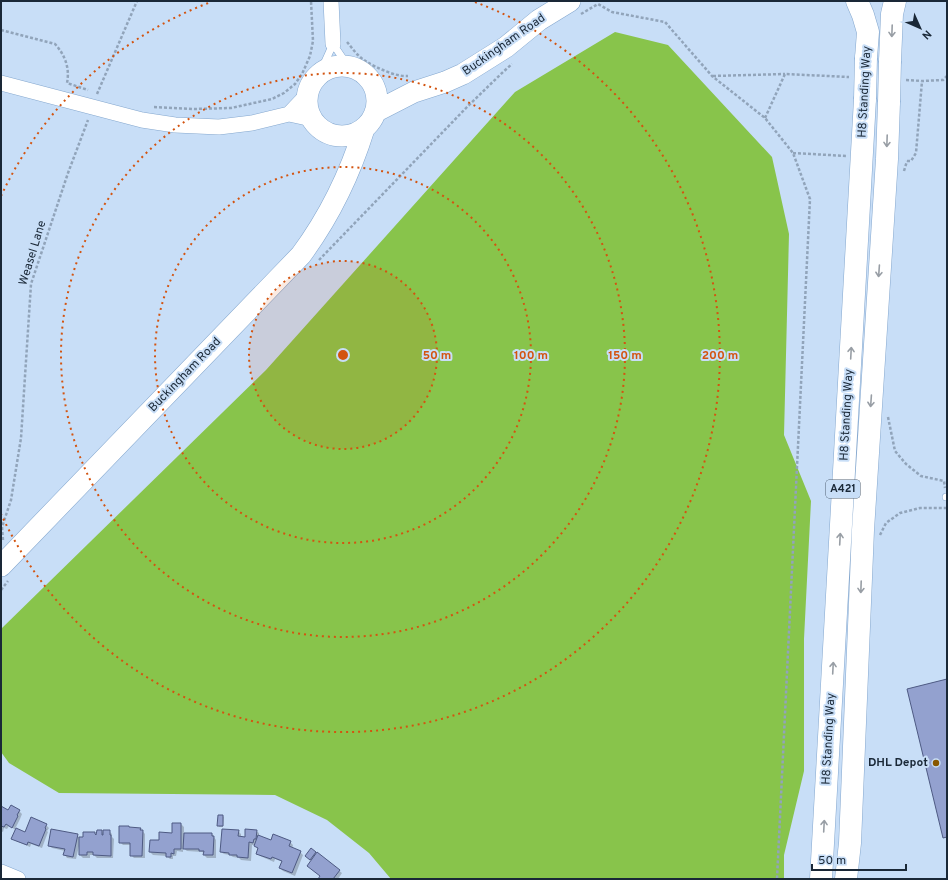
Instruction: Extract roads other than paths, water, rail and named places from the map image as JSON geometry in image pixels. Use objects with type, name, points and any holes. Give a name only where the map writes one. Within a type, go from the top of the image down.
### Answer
[{"type":"highway","name":"H8 Standing Way","points":[[821,879],[868,32],[863,14],[857,1]]},
{"type":"highway","name":"H8 Standing Way","points":[[846,879],[850,843],[863,522],[897,160],[889,102],[895,70],[892,14],[895,1]]},
{"type":"main road","name":"Buckingham Road","points":[[5,572],[301,255],[325,220],[349,170],[370,120],[412,84],[445,82],[463,74],[506,47],[540,20],[574,8]]},
{"type":"main road","points":[[336,66],[348,66],[360,71],[370,79],[376,90],[377,107],[370,120],[357,133],[348,136],[332,134],[320,128],[312,119],[308,107],[307,95],[314,79],[320,73],[336,66]]},
{"type":"main road","points":[[370,79],[412,84]]},
{"type":"main road","points":[[332,134],[349,170]]},
{"type":"street","points":[[331,1],[332,37]]},
{"type":"street","points":[[1,83],[72,102],[95,101],[142,120],[175,125],[219,127],[252,124],[289,114],[312,119]]},
{"type":"street","points":[[289,114],[307,95]]},
{"type":"street","points":[[1,872],[18,879]]},
{"type":"lane","points":[[332,37],[348,66]]},
{"type":"lane","points":[[320,73],[332,37]]},
{"type":"place","name":"DHL Depot","points":[[936,763]]}]
